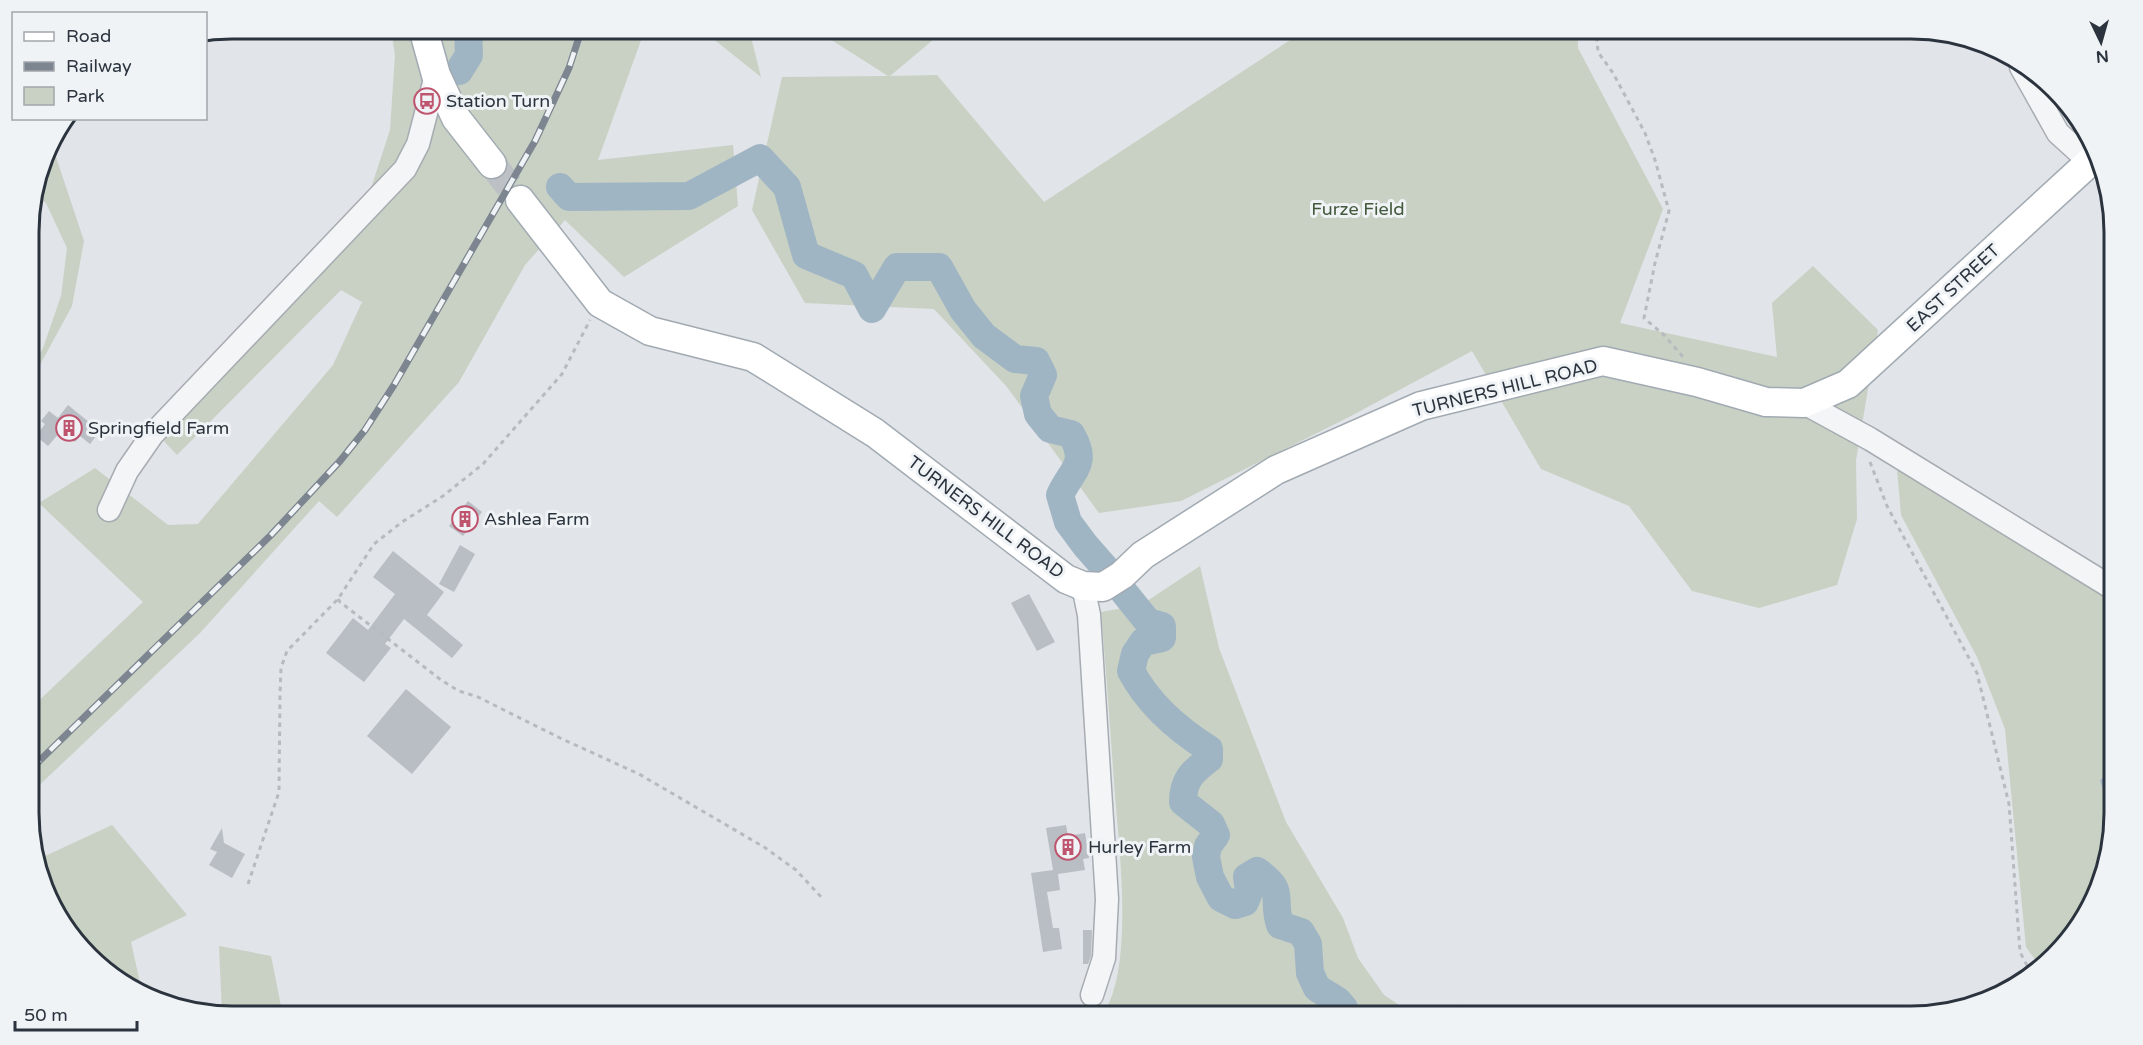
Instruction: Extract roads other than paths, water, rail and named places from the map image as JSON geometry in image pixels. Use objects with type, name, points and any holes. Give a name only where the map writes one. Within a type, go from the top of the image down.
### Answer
[{"type":"main road","points":[[426,39],[436,75],[456,118],[492,164]]},
{"type":"main road","name":"EAST STREET","points":[[1804,403],[1848,384],[2090,162]]},
{"type":"main road","name":"TURNERS HILL ROAD","points":[[520,200],[600,303],[650,331],[753,357],[875,433],[1066,579],[1083,586],[1103,587],[1143,555],[1276,470],[1421,406],[1603,361],[1697,382],[1766,402],[1804,403]]},
{"type":"street","points":[[109,510],[127,471],[146,442],[405,169],[418,144],[436,75]]},
{"type":"street","points":[[2029,80],[2058,133],[2089,157]]},
{"type":"street","points":[[1804,403],[1870,440],[2104,583]]},
{"type":"street","points":[[1083,586],[1089,615],[1107,899],[1104,957],[1092,995]]},
{"type":"water","points":[[2104,777],[2104,794],[2100,780]]},
{"type":"waterway","points":[[459,71],[469,55],[468,39]]},
{"type":"waterway","points":[[560,187],[569,197],[689,196],[760,158],[787,187],[806,255],[854,275],[872,309],[897,267],[939,267],[963,310],[984,336],[1015,359],[1036,361],[1043,375],[1034,396],[1038,414],[1050,429],[1071,434],[1079,453],[1077,466],[1060,495],[1068,522],[1106,569]]},
{"type":"waterway","points":[[1123,591],[1148,622],[1162,626],[1162,638],[1143,642],[1135,654],[1131,671],[1155,705],[1186,733],[1209,749],[1209,759],[1193,773],[1187,782],[1183,802],[1211,824],[1216,835],[1208,846],[1206,857],[1210,877],[1221,898],[1235,905],[1245,902],[1249,892],[1247,877],[1257,871],[1266,878],[1275,890],[1280,925],[1301,932],[1308,944],[1310,973],[1317,988],[1342,1006]]},
{"type":"tunnel","points":[[492,164],[520,200]]},
{"type":"railway","points":[[39,761],[271,535],[340,461],[365,430],[394,385],[535,141],[569,68],[578,39]]},
{"type":"place","name":"Station Turn","points":[[427,101]]},
{"type":"place","name":"Springfield Farm","points":[[69,428]]},
{"type":"place","name":"Ashlea Farm","points":[[465,519]]},
{"type":"place","name":"Hurley Farm","points":[[1068,847]]},
{"type":"park label","name":"Furze Field","points":[[1358,209]]}]
